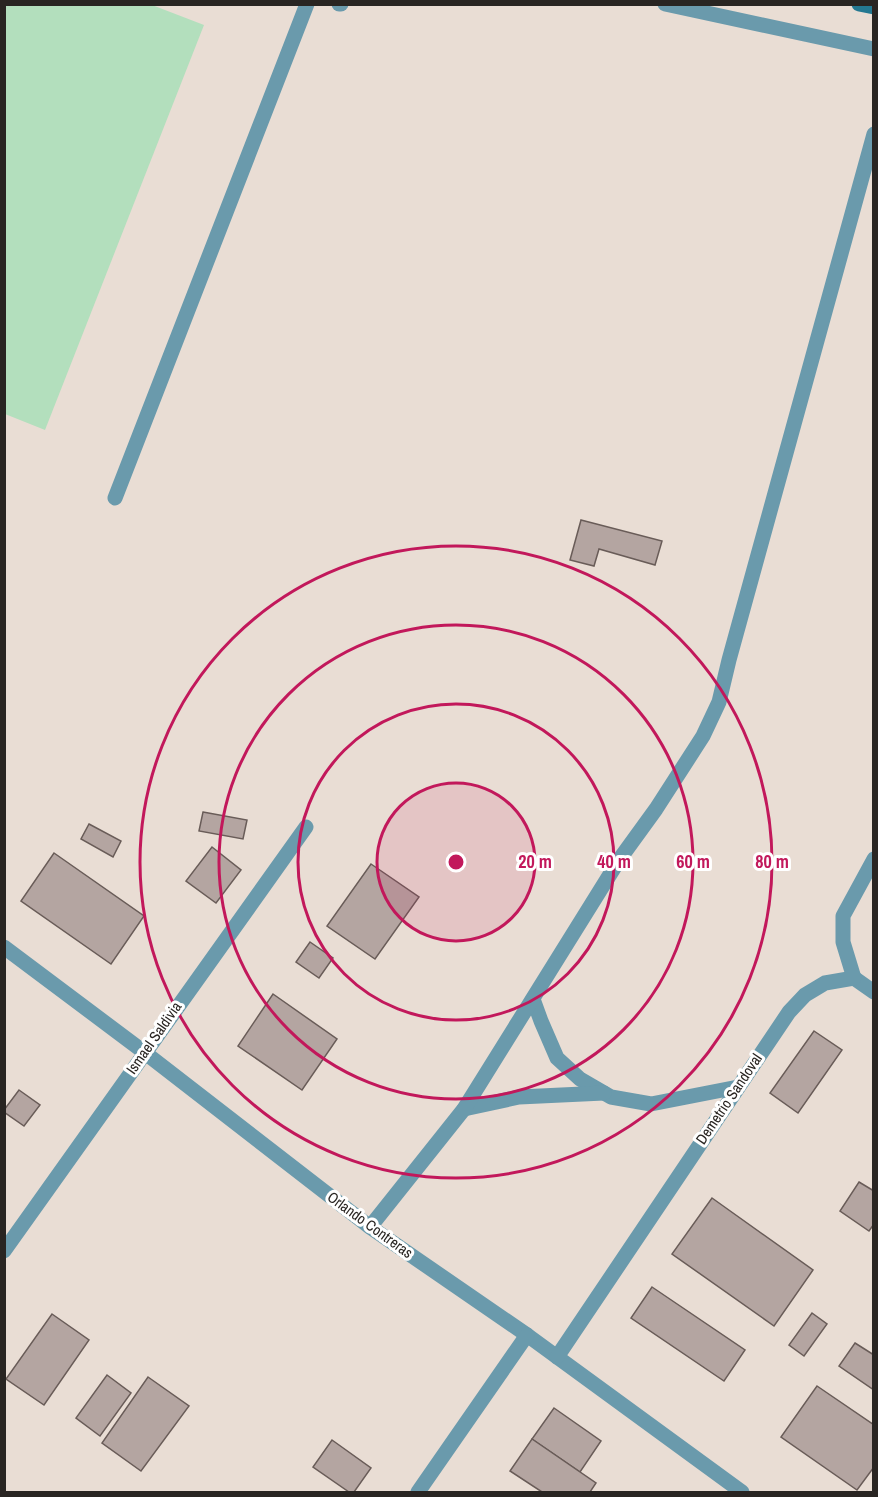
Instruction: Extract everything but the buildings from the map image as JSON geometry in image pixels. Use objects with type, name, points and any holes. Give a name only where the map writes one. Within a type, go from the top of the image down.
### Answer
[{"type":"street","points":[[115,498],[307,4]]},
{"type":"street","points":[[665,4],[873,49]]},
{"type":"street","points":[[859,4],[873,7]]},
{"type":"street","points":[[370,1227],[464,1109],[619,860],[703,736],[719,702],[873,134]]},
{"type":"street","name":"Ismael Saldivia","points":[[4,1251],[306,827]]},
{"type":"street","points":[[873,859],[843,916],[843,942],[854,978],[873,992]]},
{"type":"street","name":"Orlando Contreras","points":[[4,947],[370,1227],[527,1335],[742,1492]]},
{"type":"street","name":"Demetrio Sandoval","points":[[557,1357],[789,1012],[805,995],[825,983],[854,978]]},
{"type":"street","points":[[532,999],[557,1058],[580,1079],[610,1097],[651,1104],[738,1087]]},
{"type":"street","points":[[464,1109],[519,1097],[604,1093]]},
{"type":"street","points":[[418,1492],[527,1335]]},
{"type":"green space","points":[[4,5],[152,5],[204,25],[45,430],[5,414]]}]
